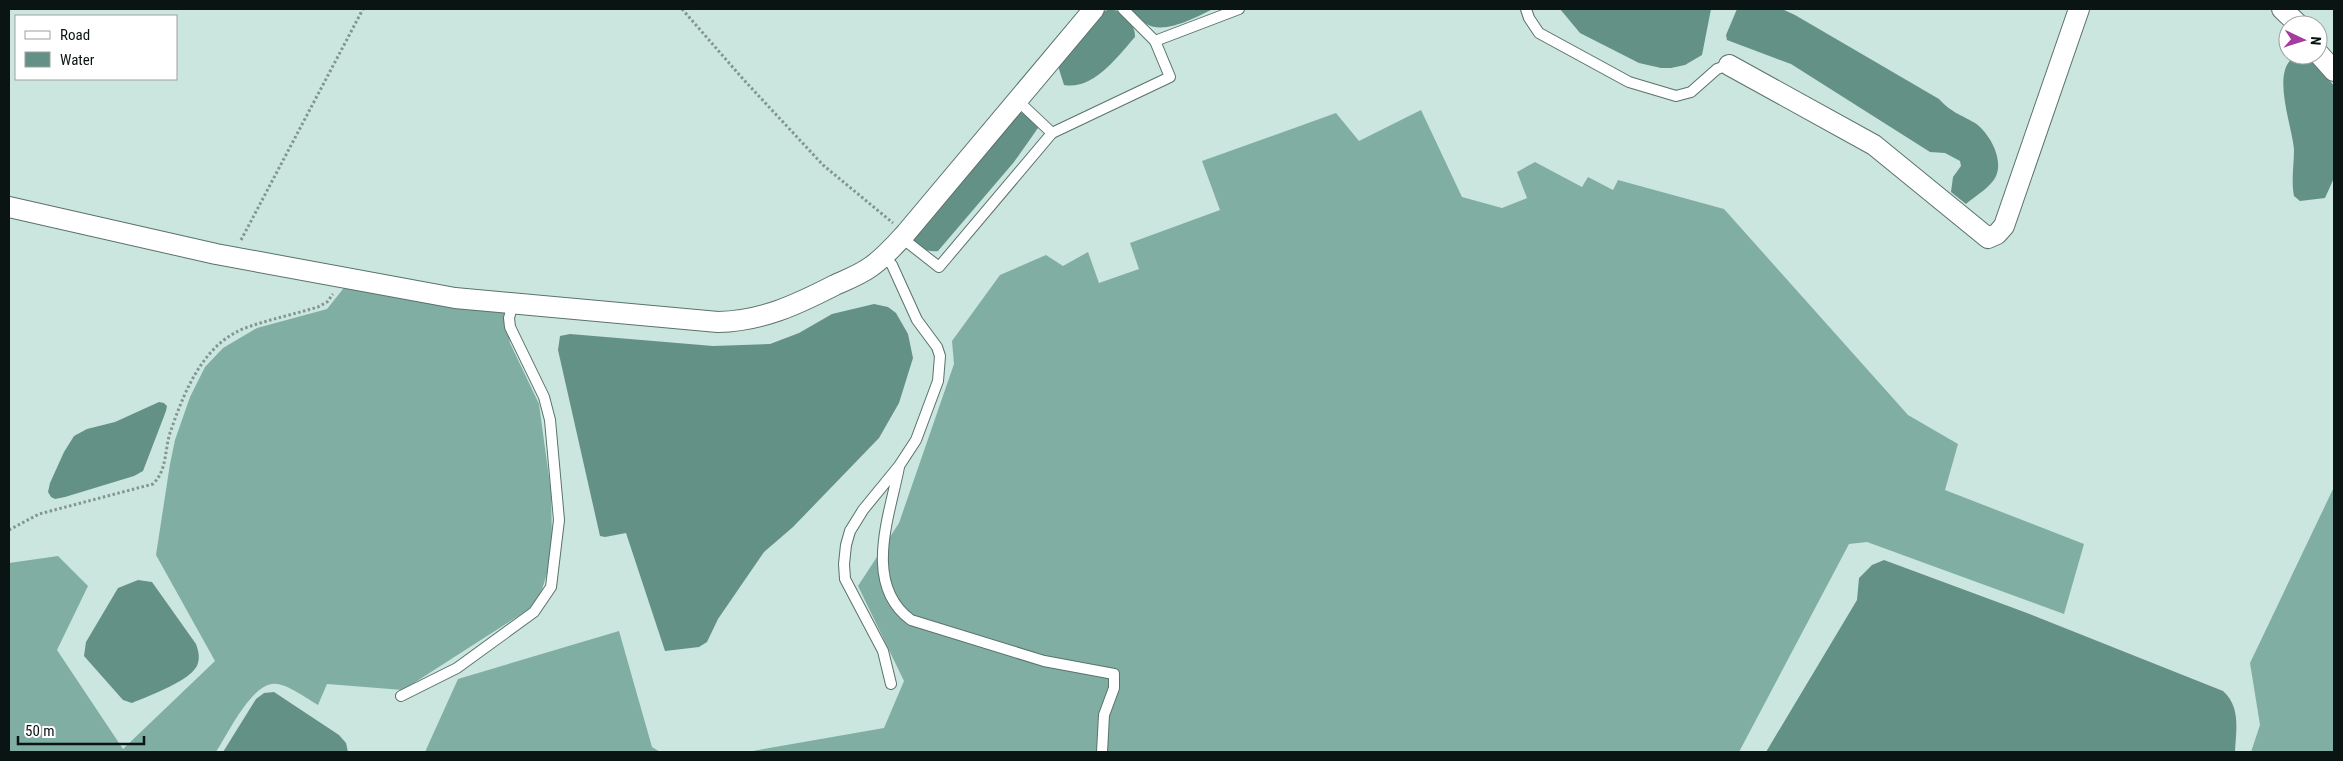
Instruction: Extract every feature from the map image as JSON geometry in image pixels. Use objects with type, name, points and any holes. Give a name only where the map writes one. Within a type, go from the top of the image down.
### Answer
[{"type":"street","points":[[9,207],[232,257],[456,298],[718,322],[736,322],[789,308],[869,268],[884,256],[904,236],[1094,9]]},
{"type":"street","points":[[1729,64],[1874,145],[1988,238],[1997,234],[2004,226],[2080,9]]},
{"type":"lane","points":[[904,236],[939,267],[1052,133],[1170,77],[1155,41],[1123,9]]},
{"type":"lane","points":[[1155,41],[1239,9]]},
{"type":"lane","points":[[1526,9],[1529,18],[1539,33],[1628,82],[1676,96],[1691,92],[1716,69],[1729,64]]},
{"type":"lane","points":[[1017,100],[1052,133]]},
{"type":"lane","points":[[884,256],[892,266],[917,320],[937,347],[940,356],[938,381],[916,440],[899,466],[863,510],[850,531],[846,545],[844,564],[846,579],[883,651],[890,684]]},
{"type":"lane","points":[[400,696],[457,668],[473,657],[534,612],[551,587],[559,520],[550,420],[544,397],[510,327],[509,318],[513,303]]},
{"type":"lane","points":[[899,466],[890,504],[883,552],[885,576],[892,599],[904,615],[912,620],[1044,661],[1114,674],[1114,688],[1104,715],[1102,752]]},
{"type":"path","points":[[232,257],[363,9]]},
{"type":"path","points":[[682,9],[742,79],[823,164],[904,236]]},
{"type":"path","points":[[9,530],[44,512],[153,484],[162,472],[168,439],[192,377],[212,350],[227,338],[248,327],[288,316],[327,302],[341,278]]},
{"type":"shaded area","points":[[1421,110],[1462,197],[1502,208],[1527,198],[1517,172],[1535,162],[1582,187],[1588,177],[1613,190],[1618,180],[1724,209],[1908,415],[1958,444],[1945,490],[2084,544],[2064,614],[1867,542],[1849,544],[1739,752],[747,752],[884,728],[904,681],[858,586],[899,523],[954,364],[952,341],[1000,275],[1046,255],[1063,266],[1088,252],[1099,283],[1139,269],[1130,243],[1220,210],[1202,161],[1336,113],[1359,141]]},
{"type":"shaded area","points":[[347,284],[504,307],[510,343],[539,404],[551,492],[552,541],[548,570],[540,596],[532,607],[403,690],[327,684],[318,705],[282,685],[268,685],[259,690],[250,699],[216,752],[9,752],[9,563],[58,556],[88,586],[57,650],[123,749],[215,661],[156,555],[175,440],[190,397],[205,367],[223,348],[257,328],[327,309]]},
{"type":"shaded area","points":[[2334,487],[2334,752],[2251,752],[2260,725],[2250,663]]},
{"type":"shaded area","points":[[619,631],[652,747],[660,752],[425,752],[458,679]]},
{"type":"water","points":[[1110,9],[1119,12],[1127,18],[1133,27],[1135,37],[1113,62],[1095,77],[1075,85],[1064,85],[1058,66],[1097,14]]},
{"type":"water","points":[[1131,9],[1213,9],[1179,24],[1161,27],[1145,23]]},
{"type":"water","points":[[1560,9],[1711,9],[1702,55],[1685,65],[1661,68],[1639,63],[1580,33]]},
{"type":"water","points":[[1737,9],[1782,9],[1795,15],[1939,99],[1952,110],[1975,123],[1986,134],[1995,149],[1998,166],[1997,174],[1993,181],[1966,204],[1951,192],[1953,177],[1961,166],[1960,161],[1945,153],[1930,152],[1791,64],[1727,40],[1726,35]]},
{"type":"water","points":[[2288,65],[2318,65],[2334,86],[2334,178],[2325,198],[2300,201],[2294,196],[2294,150],[2284,97],[2283,83]]},
{"type":"water","points":[[1020,112],[1033,119],[1038,128],[1014,162],[938,251],[920,248],[913,240]]},
{"type":"water","points":[[874,304],[888,307],[896,313],[908,334],[913,358],[899,403],[879,438],[793,527],[764,552],[718,619],[707,642],[699,647],[665,651],[626,533],[605,537],[600,536],[558,350],[560,336],[570,334],[713,346],[770,344],[799,333],[832,314]]},
{"type":"water","points":[[159,402],[167,406],[166,411],[143,471],[134,476],[65,497],[55,499],[51,497],[48,492],[50,483],[64,452],[74,436],[87,429],[115,422]]},
{"type":"water","points":[[1884,560],[2027,613],[2223,691],[2233,704],[2235,712],[2235,752],[1766,752],[1857,600],[1859,578],[1872,565]]},
{"type":"water","points":[[138,580],[152,582],[196,644],[199,658],[195,669],[180,681],[132,703],[123,700],[84,656],[86,642],[118,588]]},
{"type":"water","points":[[274,692],[339,735],[346,743],[348,752],[223,752],[256,699],[264,693]]}]
